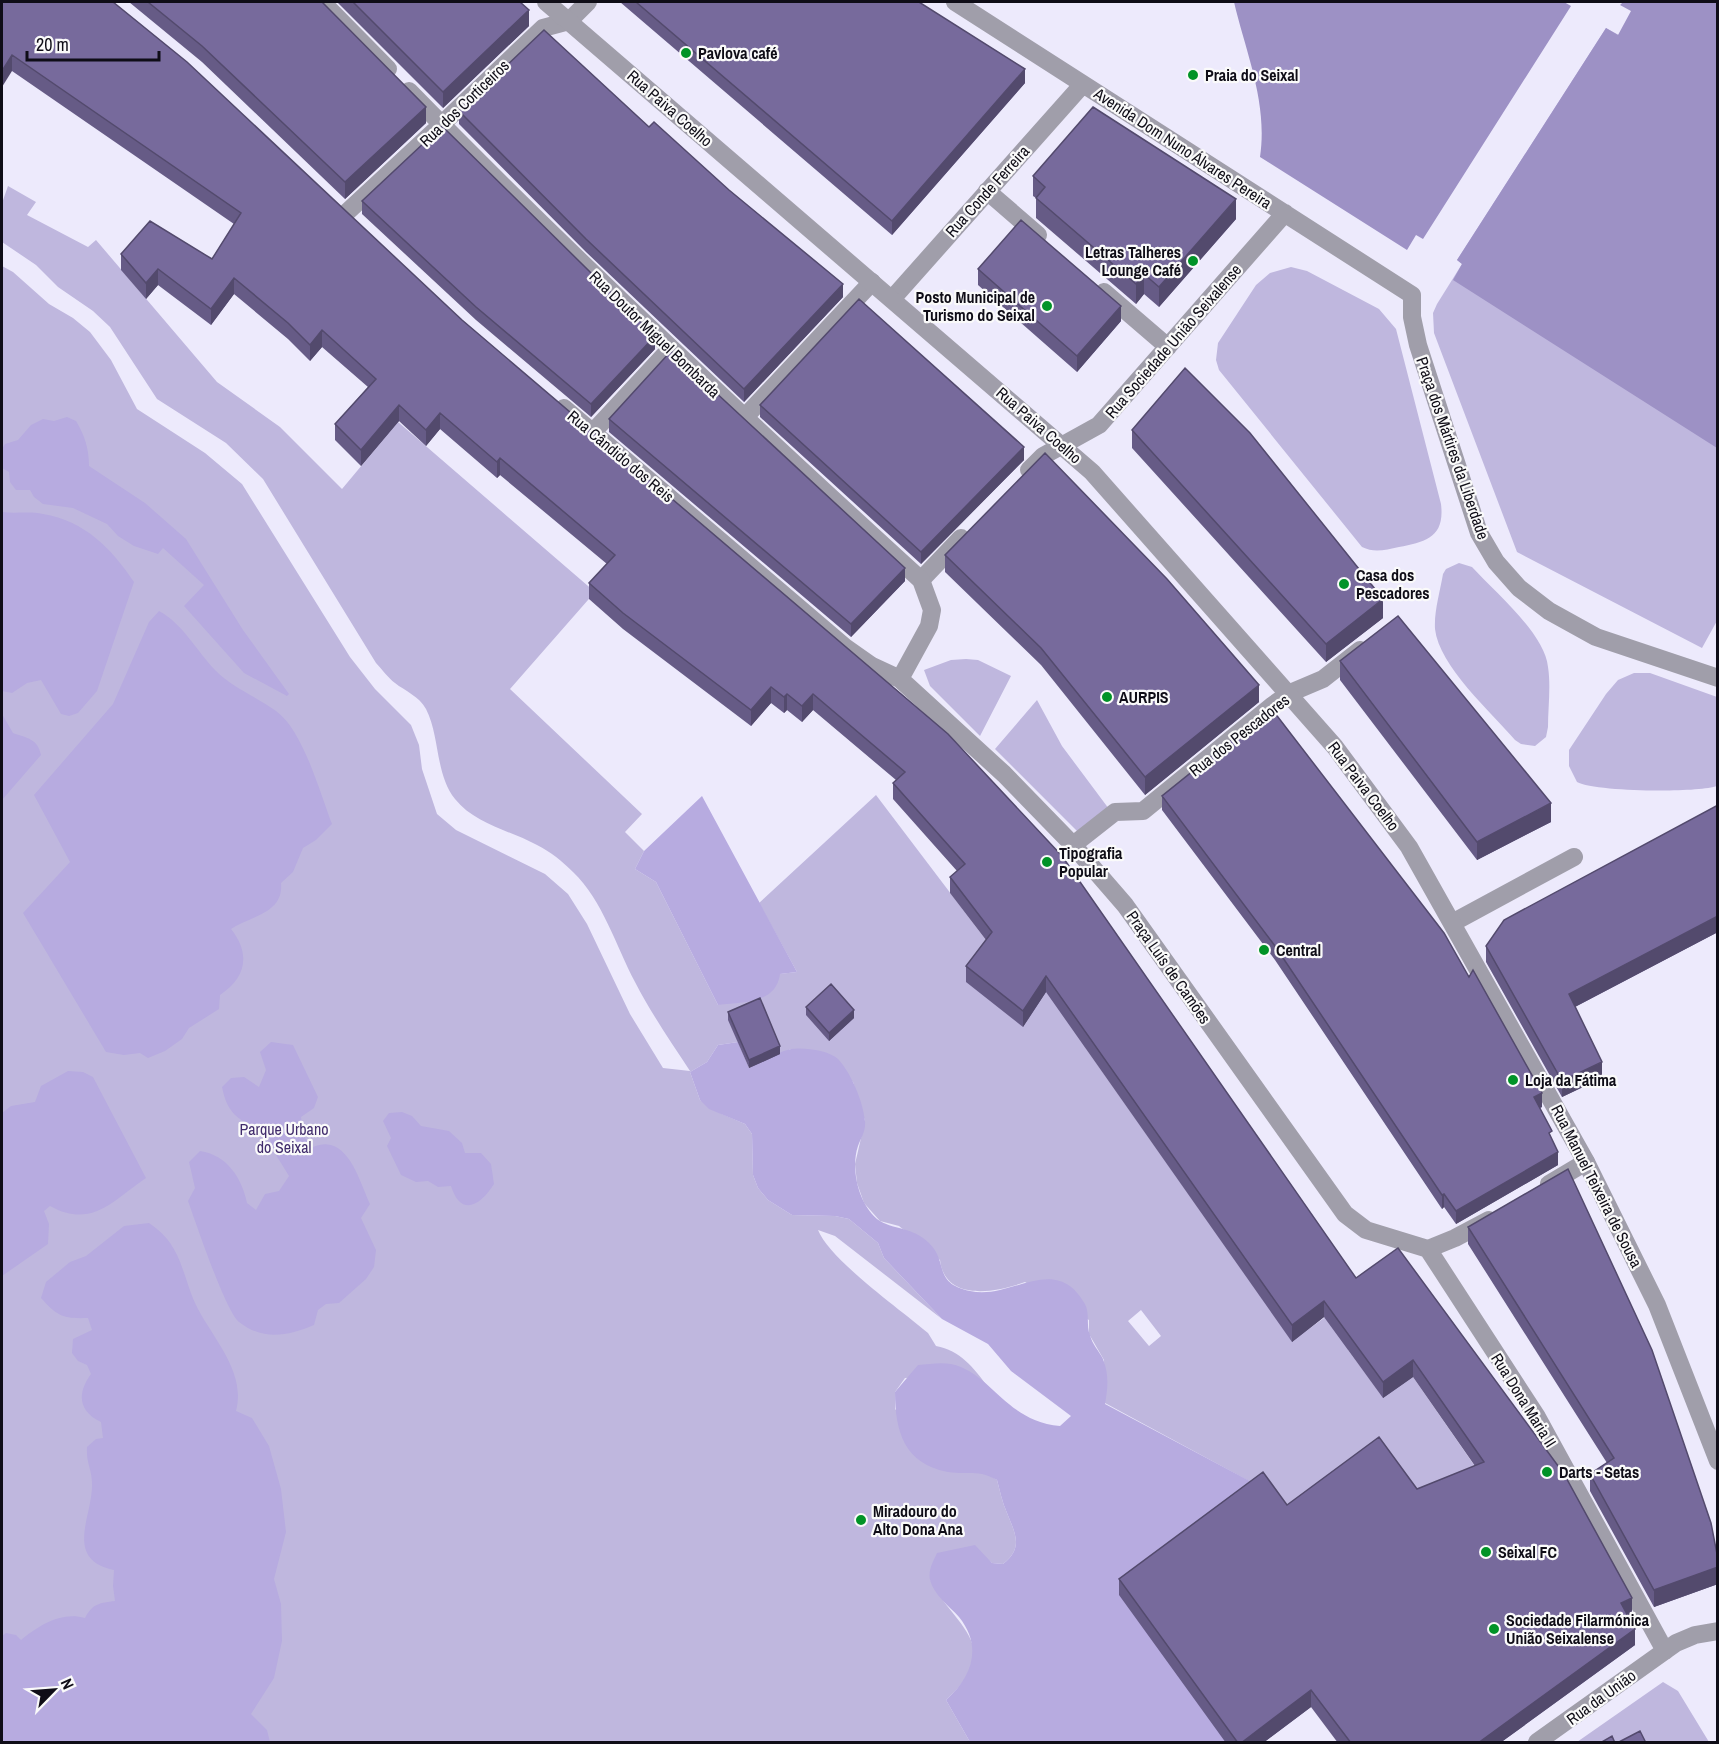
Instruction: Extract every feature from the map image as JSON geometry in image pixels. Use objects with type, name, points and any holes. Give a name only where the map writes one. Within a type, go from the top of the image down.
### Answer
[{"type":"street","name":"Rua Doutor Miguel Bombarda","points":[[322,2],[670,349],[921,580],[932,610],[929,626],[900,679]]},
{"type":"street","name":"Rua Paiva Coelho","points":[[546,2],[1092,472],[1290,693],[1374,796],[1409,847],[1454,922]]},
{"type":"street","name":"Rua dos Corticeiros","points":[[328,198],[349,219],[442,124],[543,28],[569,21],[588,2]]},
{"type":"street","name":"Avenida Dom Nuno Álvares Pereira","points":[[955,2],[1412,295]]},
{"type":"street","name":"Rua Conde Ferreira","points":[[892,299],[1083,84]]},
{"type":"street","points":[[987,191],[1048,244]]},
{"type":"street","name":"Rua Sociedade União Seixalense","points":[[1018,481],[1043,456],[1099,425],[1285,213]]},
{"type":"street","points":[[1091,281],[1168,347]]},
{"type":"street","points":[[744,418],[872,282]]},
{"type":"street","name":"Praça dos Mártires da Liberdade","points":[[1412,295],[1412,317],[1418,345],[1479,533],[1496,562],[1519,588],[1549,611],[1596,637],[1718,678]]},
{"type":"street","points":[[593,432],[670,349]]},
{"type":"street","name":"Rua Cândido dos Reis","points":[[549,395],[845,647],[872,666],[900,679]]},
{"type":"street","points":[[921,580],[978,522]]},
{"type":"street","name":"Rua dos Pescadores","points":[[1073,845],[1115,812],[1143,812],[1290,693],[1323,679],[1377,637]]},
{"type":"street","name":"Praça Luís de Camões","points":[[900,679],[1004,774],[1073,845],[1125,904],[1345,1214],[1366,1230],[1428,1249]]},
{"type":"street","points":[[1454,922],[1574,856]]},
{"type":"street","name":"Rua Manuel Teixeira de Sousa","points":[[1454,922],[1586,1162],[1657,1305],[1718,1461]]},
{"type":"street","points":[[1531,1195],[1586,1162]]},
{"type":"street","points":[[1428,1249],[1455,1238],[1503,1211]]},
{"type":"street","name":"Rua Dona Maria II","points":[[1428,1249],[1536,1417],[1665,1651]]},
{"type":"street","name":"Rua da União","points":[[1537,1743],[1665,1651],[1695,1635],[1718,1631]]},
{"type":"green space","points":[[1606,28],[1717,89],[1718,619],[1702,648],[1517,552],[1434,333],[1433,313],[1462,264],[1457,260]]},
{"type":"green space","name":"Parque Urbano do Seixal","points":[[8,186],[36,202],[27,215],[88,247],[96,240],[217,382],[280,427],[342,489],[398,422],[595,592],[510,689],[642,814],[625,832],[644,851],[635,869],[656,882],[718,1005],[779,974],[797,972],[759,903],[876,795],[992,948],[1053,981],[1087,1050],[1292,1341],[1356,1295],[1379,1328],[1348,1350],[1383,1397],[1413,1377],[1483,1478],[1566,1519],[1263,1742],[1226,1742],[1262,1488],[1105,1403],[1104,1360],[1089,1334],[1089,1320],[1025,1282],[987,1291],[961,1288],[951,1283],[944,1273],[940,1260],[899,1226],[880,1221],[864,1203],[857,1183],[855,1164],[865,1121],[853,1082],[810,1051],[791,1049],[780,1054],[760,1007],[729,1020],[738,1042],[718,1045],[707,1062],[690,1072],[700,1100],[722,1114],[745,1124],[752,1134],[753,1175],[758,1188],[768,1200],[792,1215],[835,1216],[849,1219],[878,1243],[884,1258],[942,1319],[835,1236],[818,1230],[836,1256],[851,1270],[928,1333],[936,1346],[952,1351],[966,1361],[988,1387],[972,1374],[905,1378],[895,1392],[895,1409],[949,1472],[985,1472],[997,1480],[1015,1534],[1014,1552],[1003,1564],[992,1563],[981,1554],[930,1579],[961,1623],[974,1649],[972,1664],[964,1681],[946,1700],[970,1742],[2,1742],[2,266],[13,272],[49,304],[73,318],[90,332],[111,360],[137,409],[205,453],[242,484],[350,657],[375,689],[411,725],[419,745],[422,769],[437,814],[456,830],[545,874],[568,894],[587,924],[630,1014],[663,1068],[690,1071],[641,994],[593,896],[573,872],[547,851],[472,815],[455,799],[444,778],[434,731],[423,704],[392,681],[376,663],[263,479],[226,443],[157,399],[110,327],[93,311],[58,287],[36,265],[2,242],[2,203]],"holes":[[[1141,1310],[1161,1336],[1149,1346],[1128,1321]]]},
{"type":"green space","points":[[1291,267],[1307,271],[1379,309],[1396,329],[1441,504],[1440,524],[1437,531],[1425,540],[1384,550],[1362,547],[1219,370],[1216,360],[1218,343],[1256,285],[1270,273]]},
{"type":"green space","points":[[67,417],[76,421],[82,432],[89,466],[145,503],[186,539],[243,630],[289,694],[287,696],[244,673],[184,606],[204,585],[163,548],[158,554],[134,546],[118,536],[107,524],[73,508],[43,504],[34,497],[30,490],[16,490],[10,482],[9,472],[2,468],[2,449],[5,444],[18,440],[31,425],[43,419],[54,421]]},
{"type":"green space","points":[[2,512],[38,513],[72,523],[106,547],[134,582],[97,691],[78,713],[69,716],[61,714],[41,680],[27,683],[12,693],[2,691]]},
{"type":"green space","points":[[1459,563],[1472,567],[1518,614],[1529,627],[1545,654],[1549,682],[1548,727],[1546,737],[1535,746],[1521,744],[1515,740],[1456,673],[1439,643],[1435,622],[1443,574],[1446,569]]},
{"type":"green space","points":[[159,611],[168,616],[182,630],[215,670],[286,720],[310,763],[332,824],[316,840],[303,848],[293,872],[281,883],[281,893],[272,907],[231,929],[241,947],[243,965],[236,981],[220,995],[219,1009],[189,1028],[182,1039],[165,1051],[148,1058],[140,1053],[124,1055],[106,1052],[23,913],[70,862],[34,795],[113,704],[149,622]]},
{"type":"green space","points":[[951,660],[978,660],[1011,676],[980,736],[930,686],[924,670]]},
{"type":"green space","points":[[1634,673],[1650,673],[1717,697],[1717,786],[1690,790],[1624,790],[1577,782],[1569,766],[1569,750],[1606,694],[1618,680]]},
{"type":"green space","points":[[1037,700],[1062,746],[1109,809],[1078,832],[995,749]]},
{"type":"green space","points":[[2,714],[13,733],[35,742],[41,755],[2,800]]},
{"type":"green space","points":[[702,796],[797,972],[780,974],[772,991],[757,1000],[718,1005],[656,882],[635,869],[644,851]]},
{"type":"green space","name":"Parque Urbano do Seixal","points":[[271,1042],[293,1045],[318,1097],[314,1108],[301,1117],[304,1137],[313,1147],[325,1144],[335,1146],[350,1161],[370,1204],[361,1218],[376,1250],[374,1267],[366,1279],[339,1303],[326,1304],[318,1310],[314,1325],[295,1332],[276,1335],[248,1328],[233,1314],[211,1265],[188,1201],[195,1188],[189,1162],[200,1151],[218,1157],[232,1169],[245,1194],[247,1203],[256,1210],[265,1194],[279,1191],[289,1176],[276,1155],[267,1132],[243,1121],[232,1112],[222,1087],[231,1078],[244,1077],[259,1087],[266,1070],[260,1052]]},
{"type":"green space","points":[[738,1042],[749,1068],[791,1049],[816,1050],[829,1053],[838,1059],[852,1079],[864,1113],[865,1128],[858,1146],[855,1165],[858,1187],[873,1215],[886,1224],[916,1234],[929,1243],[935,1250],[946,1277],[950,1283],[958,1287],[985,1292],[1046,1279],[1060,1281],[1073,1289],[1085,1304],[1091,1338],[1105,1365],[1107,1392],[1105,1404],[1263,1488],[1226,1742],[970,1742],[946,1700],[968,1672],[972,1650],[971,1639],[959,1617],[935,1591],[930,1580],[930,1569],[937,1553],[975,1545],[992,1563],[1003,1564],[1014,1552],[1015,1534],[997,1480],[978,1473],[948,1472],[933,1468],[921,1462],[912,1453],[900,1432],[895,1392],[918,1365],[947,1363],[965,1369],[978,1377],[1012,1407],[1041,1422],[1060,1426],[1071,1416],[1011,1371],[988,1344],[942,1319],[884,1258],[878,1243],[849,1219],[835,1216],[792,1215],[768,1200],[758,1188],[753,1175],[752,1134],[745,1124],[709,1109],[700,1100],[690,1072],[707,1062],[718,1045]]},
{"type":"green space","points":[[68,1071],[83,1072],[93,1077],[146,1178],[112,1203],[90,1213],[78,1215],[50,1206],[44,1211],[49,1224],[48,1244],[2,1276],[2,1113],[11,1106],[35,1102],[41,1086]]},
{"type":"green space","points":[[402,1112],[412,1116],[421,1126],[449,1131],[462,1143],[465,1153],[481,1153],[491,1164],[494,1184],[483,1198],[471,1205],[466,1205],[455,1196],[451,1186],[438,1187],[428,1181],[416,1182],[401,1175],[387,1146],[391,1138],[383,1121],[389,1113]]},
{"type":"green space","points":[[149,1223],[169,1242],[180,1262],[192,1297],[233,1370],[238,1397],[236,1411],[252,1418],[269,1446],[281,1489],[286,1532],[274,1579],[281,1604],[282,1641],[274,1678],[251,1714],[267,1730],[270,1742],[2,1742],[2,1636],[6,1633],[16,1635],[21,1640],[35,1629],[51,1621],[68,1616],[85,1618],[97,1605],[115,1601],[114,1570],[98,1564],[89,1556],[84,1535],[92,1484],[87,1447],[96,1439],[103,1438],[101,1422],[88,1413],[82,1401],[83,1388],[91,1374],[87,1365],[78,1361],[72,1353],[73,1339],[92,1330],[88,1318],[61,1315],[41,1298],[46,1282],[70,1262],[86,1256],[124,1226]]},
{"type":"green space","points":[[1663,1682],[1678,1691],[1709,1742],[1577,1742]]},
{"type":"shaded area","points":[[1234,2],[1564,2],[1571,6],[1423,239],[1416,235],[1407,250],[1260,157],[1262,137],[1258,98]]},
{"type":"shaded area","points":[[1623,2],[1717,2],[1717,448],[1453,280],[1462,264],[1457,260],[1606,28],[1618,35],[1631,11],[1620,5]]},
{"type":"building","points":[[2,2],[113,2],[187,62],[462,320],[948,734],[1062,856],[1356,1278],[1398,1248],[1564,1474],[1632,1598],[1621,1603],[1635,1629],[1478,1743],[1351,1743],[1311,1690],[1238,1743],[1119,1579],[1263,1472],[1287,1505],[1379,1437],[1417,1489],[1484,1462],[1413,1360],[1383,1382],[1324,1301],[1292,1325],[1046,976],[1023,1011],[966,966],[992,932],[950,877],[965,864],[893,783],[905,772],[813,694],[802,706],[787,694],[784,697],[771,687],[751,710],[623,613],[589,583],[615,555],[500,458],[497,462],[440,413],[426,430],[399,405],[361,450],[335,424],[376,379],[322,330],[310,345],[288,323],[234,278],[211,309],[158,269],[146,283],[121,254],[150,221],[212,259],[241,213],[12,55],[2,71]]},
{"type":"building","points":[[148,2],[322,2],[426,107],[345,182],[202,46]]},
{"type":"building","points":[[353,2],[520,2],[529,10],[443,92]]},
{"type":"building","points":[[636,2],[919,2],[1025,69],[892,221]]},
{"type":"building","points":[[544,30],[649,127],[654,122],[729,190],[843,284],[744,389],[586,239],[459,111]]},
{"type":"building","points":[[1093,107],[1236,199],[1159,287],[1144,274],[1136,284],[1036,198],[1045,187],[1033,176]]},
{"type":"building","points":[[442,126],[655,336],[591,404],[476,307],[362,201]]},
{"type":"building","name":"Posto Municipal de Turismo do Seixal","points":[[1021,220],[1121,306],[1077,356],[978,269]]},
{"type":"building","points":[[859,299],[1024,447],[921,552],[760,405]]},
{"type":"building","points":[[671,351],[905,568],[851,624],[609,419]]},
{"type":"building","points":[[1185,368],[1250,433],[1383,599],[1326,644],[1132,430]]},
{"type":"building","points":[[1045,453],[1167,579],[1259,685],[1145,777],[1041,648],[945,555]]},
{"type":"building","points":[[1398,616],[1551,803],[1477,842],[1340,661]]},
{"type":"building","points":[[1271,708],[1444,933],[1469,977],[1473,970],[1542,1093],[1534,1097],[1552,1131],[1549,1133],[1558,1152],[1456,1211],[1444,1194],[1442,1195],[1275,946],[1162,796]]},
{"type":"building","points":[[1718,805],[1718,916],[1569,994],[1602,1062],[1562,1081],[1486,946],[1504,920]]},
{"type":"building","points":[[831,984],[854,1010],[829,1033],[806,1007]]},
{"type":"building","points":[[760,998],[780,1046],[749,1060],[728,1012]]},
{"type":"building","points":[[1568,1169],[1652,1350],[1711,1523],[1718,1567],[1654,1590],[1590,1474],[1614,1458],[1468,1227]]},
{"type":"building","points":[[1640,1731],[1646,1743],[1617,1743]]},
{"type":"building","points":[[1612,1736],[1615,1743],[1600,1743]]},
{"type":"place","name":"Pavlova café","points":[[686,53]]},
{"type":"place","name":"Praia do Seixal","points":[[1193,75]]},
{"type":"place","name":"Letras Talheres Lounge Café","points":[[1193,261]]},
{"type":"place","name":"Posto Municipal de Turismo do Seixal","points":[[1047,306]]},
{"type":"place","name":"Casa dos Pescadores","points":[[1344,584]]},
{"type":"place","name":"AURPIS","points":[[1107,697]]},
{"type":"place","name":"Tipografia Popular","points":[[1047,862]]},
{"type":"place","name":"Central","points":[[1264,950]]},
{"type":"place","name":"Loja da Fátima","points":[[1513,1080]]},
{"type":"place","name":"Darts - Setas","points":[[1547,1472]]},
{"type":"place","name":"Miradouro do Alto Dona Ana","points":[[861,1520]]},
{"type":"place","name":"Seixal FC","points":[[1486,1552]]},
{"type":"place","name":"Sociedade Filarmónica União Seixalense","points":[[1494,1629]]}]
